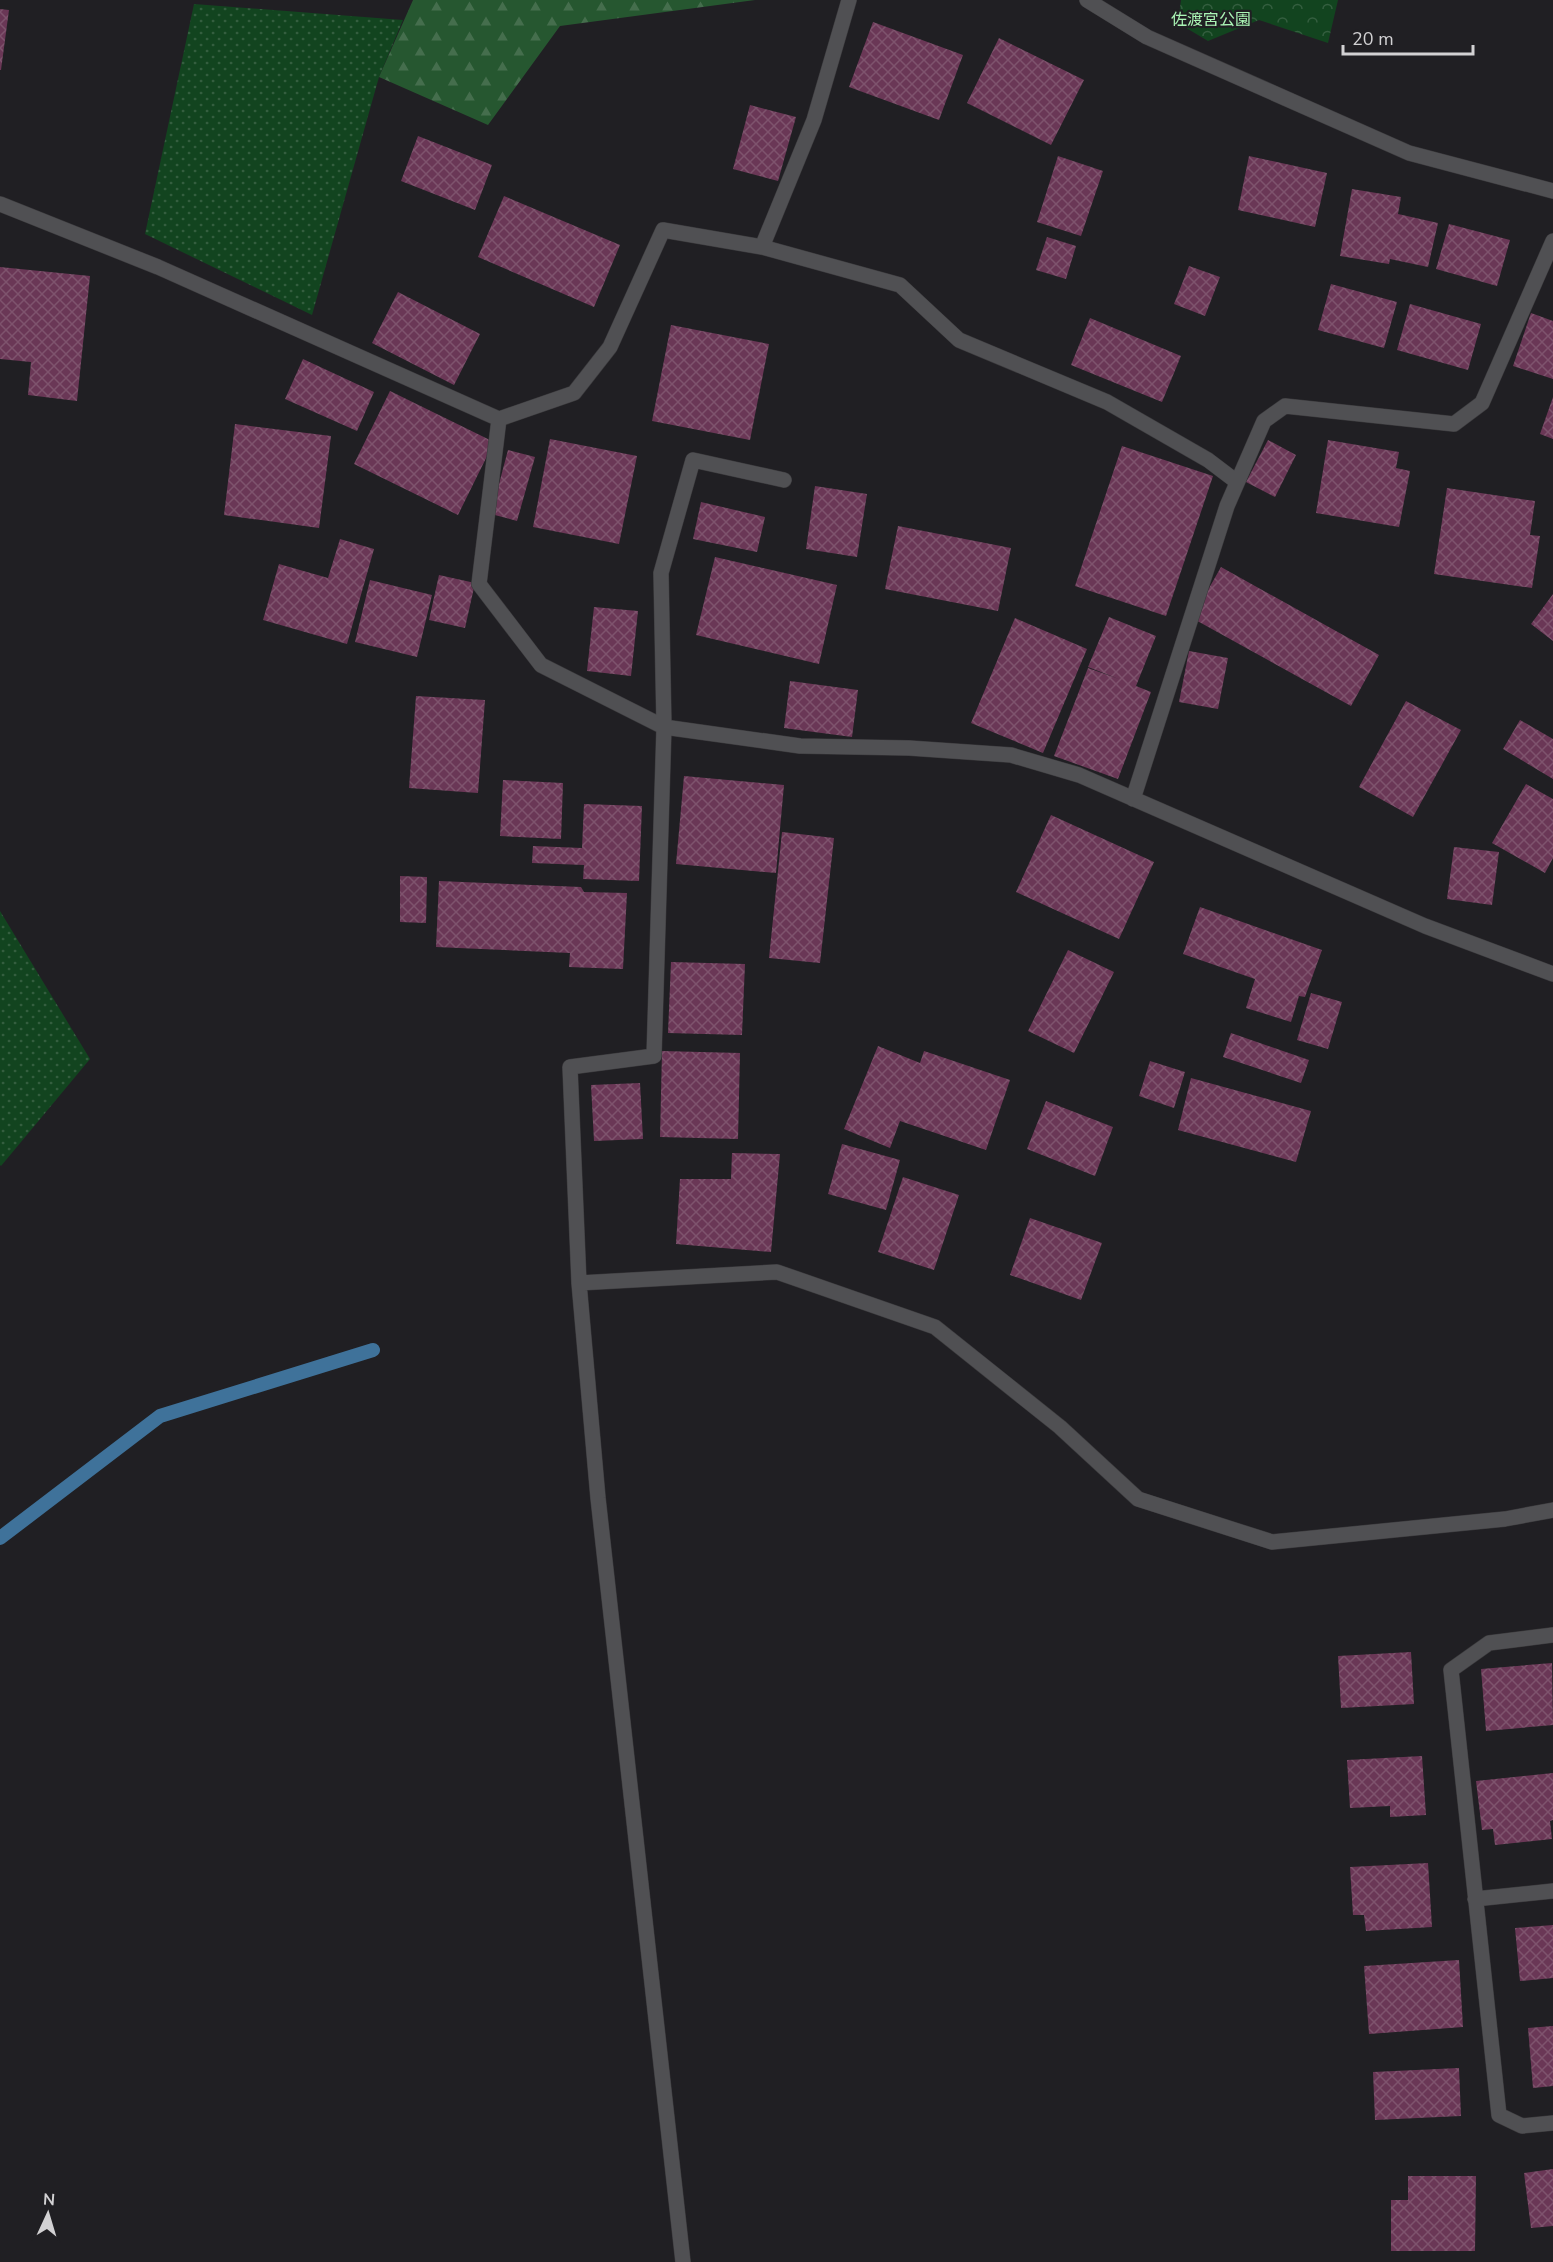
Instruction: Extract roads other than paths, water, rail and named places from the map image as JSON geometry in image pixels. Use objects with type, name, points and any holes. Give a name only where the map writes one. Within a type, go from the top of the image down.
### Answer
[{"type":"street","points":[[762,247],[814,120],[849,0]]},
{"type":"street","points":[[1087,0],[1147,37],[1409,153],[1553,191]]},
{"type":"street","points":[[0,204],[158,267],[499,419],[574,393],[610,347],[663,230],[762,247],[900,285],[959,340],[1107,402],[1208,460],[1237,482]]},
{"type":"street","points":[[1133,799],[1227,506],[1263,421],[1285,406],[1454,424],[1482,403],[1553,241]]},
{"type":"street","points":[[499,419],[479,584],[541,665],[664,727],[800,746],[909,748],[1011,755],[1079,775],[1425,926],[1553,974]]},
{"type":"street","points":[[683,2262],[599,1510],[579,1283],[570,1067],[654,1056],[664,727],[661,573],[693,460],[784,480]]},
{"type":"street","points":[[579,1283],[777,1272],[935,1327],[1060,1427],[1138,1499],[1272,1542],[1505,1519],[1553,1510]]},
{"type":"street","points":[[1553,1635],[1489,1643],[1451,1670],[1499,2115],[1522,2126],[1553,2123]]},
{"type":"street","points":[[1476,1899],[1553,1891]]},
{"type":"waterway","points":[[0,1538],[160,1416],[373,1350]]},
{"type":"park label","name":"佐渡宮公園","points":[[1211,19]]}]
